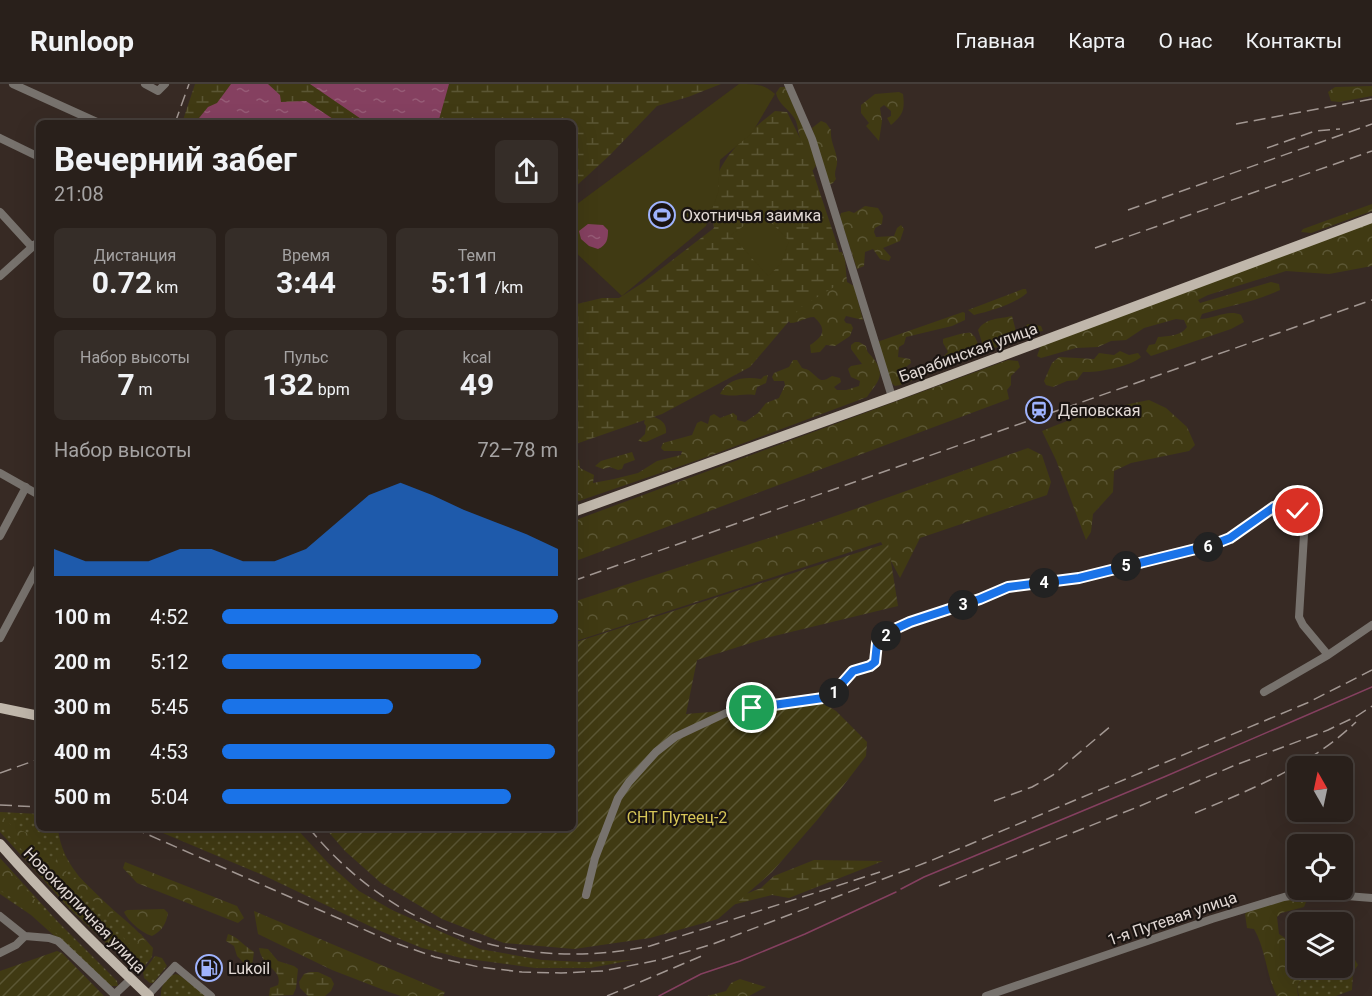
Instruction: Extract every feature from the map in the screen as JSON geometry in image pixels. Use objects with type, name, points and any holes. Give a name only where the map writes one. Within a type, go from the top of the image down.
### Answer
[{"type":"main road","name":"Барабинская улица","points":[[576,511],[892,397],[1372,218]]},
{"type":"main road","points":[[0,708],[36,715]]},
{"type":"main road","name":"Новокирпичная улица","points":[[0,844],[46,896],[148,995]]},
{"type":"street","points":[[13,84],[92,120]]},
{"type":"street","points":[[145,84],[158,91],[165,84]]},
{"type":"street","points":[[788,84],[812,139],[892,397]]},
{"type":"street","points":[[0,138],[36,156]]},
{"type":"street","points":[[0,212],[32,247]]},
{"type":"street","points":[[0,276],[36,244]]},
{"type":"street","points":[[0,473],[36,493]]},
{"type":"street","points":[[0,536],[26,488]]},
{"type":"street","points":[[586,895],[595,858],[618,798],[628,782],[656,752],[675,737],[726,713],[830,697],[853,671],[870,666],[875,662],[877,643],[897,628],[1008,587],[1079,578],[1212,545],[1230,538],[1280,505],[1304,513],[1299,617],[1328,655]]},
{"type":"street","points":[[0,638],[36,571]]},
{"type":"street","points":[[1264,692],[1328,655],[1372,626]]},
{"type":"street","name":"1-я Путевая улица","points":[[986,996],[1239,910],[1293,894],[1317,893],[1372,898]]},
{"type":"street","points":[[0,916],[25,936],[58,941],[115,995],[131,979]]},
{"type":"street","points":[[0,953],[16,945],[25,936]]},
{"type":"street","points":[[148,995],[175,966],[211,996]]},
{"type":"green space","points":[[195,84],[721,84],[657,106],[576,186],[576,120],[183,120]]},
{"type":"green space","points":[[739,84],[759,85],[775,94],[752,133],[720,160],[718,193],[706,226],[622,296],[576,253],[576,205]]},
{"type":"green space","points":[[1372,86],[1372,96],[1339,102],[1331,101],[1328,92],[1335,87]]},
{"type":"green space","points":[[780,87],[785,87],[811,144],[817,164],[813,170],[810,171],[807,163],[795,119],[777,97],[776,93]]},
{"type":"green space","points":[[899,92],[903,94],[904,104],[901,115],[891,125],[887,118],[891,116],[891,111],[884,105],[880,108],[882,121],[879,141],[866,126],[869,123],[861,113],[861,105],[875,94]]},
{"type":"green space","points":[[775,111],[787,112],[805,148],[838,247],[843,268],[834,287],[801,307],[750,367],[662,414],[576,444],[576,304],[602,298],[619,298],[644,282],[714,228],[711,210],[713,186],[725,161],[753,129]]},
{"type":"green space","points":[[821,121],[826,123],[831,130],[837,160],[836,179],[829,185],[812,128]]},
{"type":"green space","points":[[1372,204],[1372,211],[1311,233],[1301,232],[1303,229]]},
{"type":"green space","points":[[865,206],[878,208],[883,216],[882,224],[875,228],[876,237],[894,236],[901,225],[904,229],[900,241],[883,248],[891,257],[889,261],[880,259],[873,249],[865,252],[864,266],[857,269],[840,217],[841,213],[849,211],[854,213]]},
{"type":"green space","points":[[762,213],[789,241],[781,264],[768,276],[731,235]]},
{"type":"green space","points":[[1372,222],[1372,266],[1329,274],[1286,271],[1198,300],[1200,303],[1271,282],[1279,284],[1280,290],[1271,294],[1202,314],[1200,319],[1231,313],[1241,315],[1244,322],[1231,329],[1151,356],[1146,351],[1149,345],[1155,344],[1158,337],[1178,334],[1187,327],[1184,320],[1176,319],[1144,328],[1126,340],[1111,341],[1098,347],[1076,348],[1041,358],[1037,356],[1041,345]]},
{"type":"green space","points":[[838,252],[842,252],[845,260],[847,282],[854,286],[863,320],[846,316],[844,320],[853,328],[850,336],[835,346],[826,345],[820,352],[811,353],[810,345],[821,335],[821,325],[814,317],[794,323],[790,323],[788,319]]},
{"type":"green space","points":[[1026,289],[1027,293],[1002,307],[974,315],[968,310]]},
{"type":"green space","points":[[963,312],[965,320],[952,326],[906,337],[904,344],[899,347],[898,357],[910,359],[911,363],[906,367],[907,370],[941,362],[948,352],[943,339],[968,333],[975,337],[981,351],[978,354],[900,385],[895,386],[890,382],[877,342]]},
{"type":"green space","points":[[1012,316],[1016,331],[1020,331],[1028,324],[1041,326],[1043,331],[1031,333],[1024,340],[1001,345],[985,352],[978,330],[981,326],[993,320]]},
{"type":"green space","points":[[859,342],[866,346],[879,370],[879,379],[867,397],[701,459],[576,502],[576,459],[579,460],[580,468],[594,475],[593,483],[638,473],[657,461],[681,455],[682,451],[664,451],[661,448],[663,443],[692,435],[697,423],[701,421],[708,424],[710,416],[714,414],[720,418],[733,413],[737,416],[737,420],[745,422],[758,413],[766,403],[779,398],[785,385],[784,381],[774,381],[772,377],[774,373],[789,367],[793,360],[797,360],[802,368],[809,370],[820,380],[832,376],[840,378],[841,382],[834,387],[837,390],[859,386],[860,381],[851,377],[848,369],[851,366],[862,364],[851,349],[851,345]]},
{"type":"green space","points":[[1120,351],[1129,355],[1138,353],[1141,357],[1114,368],[1083,372],[1077,380],[1067,381],[1053,387],[1046,385],[1044,381],[1052,363],[1059,357],[1094,359],[1099,353],[1114,355]]},
{"type":"green space","points":[[1008,360],[1018,361],[1020,367],[1011,376],[1011,385],[1007,390],[1009,399],[576,561],[576,520]]},
{"type":"green space","points":[[768,375],[766,383],[757,387],[755,395],[720,394],[728,384],[738,379],[761,379]]},
{"type":"green space","points":[[1149,400],[1166,408],[1187,427],[1195,445],[1189,451],[1131,463],[1114,471],[1113,492],[1093,514],[1091,532],[1086,540],[1056,460],[1042,431],[1094,413]]},
{"type":"green space","points":[[654,417],[666,427],[666,433],[646,442],[638,441],[645,434],[645,419]]},
{"type":"green space","points":[[1028,448],[1042,455],[1051,482],[1047,495],[920,538],[900,578],[881,542],[576,641],[576,601],[821,521]]},
{"type":"green space","points":[[632,452],[635,460],[624,464],[622,469],[610,467],[603,469],[595,466],[601,461]]},
{"type":"green space","name":"СНТ Путеец-2","points":[[888,543],[898,606],[766,638],[697,660],[686,714],[823,703],[836,711],[867,742],[866,756],[818,819],[772,872],[718,919],[650,938],[574,949],[504,943],[442,919],[381,883],[345,851],[328,831],[576,831],[576,642]]},
{"type":"green space","points":[[0,812],[36,814],[36,831],[59,831],[62,847],[82,880],[153,948],[152,957],[143,968],[131,966],[69,908],[0,832]]},
{"type":"green space","points":[[0,814],[13,827],[27,833],[28,836],[38,832],[40,834],[34,844],[36,853],[45,854],[47,862],[56,865],[57,860],[53,852],[55,850],[62,852],[69,868],[66,872],[67,878],[73,880],[79,877],[111,908],[115,916],[113,918],[104,917],[96,903],[82,892],[80,898],[82,904],[99,918],[108,931],[123,937],[127,944],[138,943],[134,936],[135,933],[141,934],[146,942],[145,948],[141,952],[131,953],[105,942],[86,918],[73,908],[0,825]]},
{"type":"green space","points":[[158,831],[299,831],[329,864],[359,891],[392,910],[480,949],[542,960],[583,962],[633,960],[590,968],[535,968],[461,958],[422,948],[378,930],[265,876]]},
{"type":"green space","points":[[0,858],[58,922],[117,981],[118,986],[110,986],[31,915],[0,894]]},
{"type":"green space","points":[[0,860],[37,902],[43,913],[104,970],[105,975],[102,977],[27,908],[0,890]]},
{"type":"green space","points":[[814,860],[883,861],[789,898],[772,895],[710,908],[761,888],[774,876]]},
{"type":"green space","points":[[125,862],[237,906],[244,918],[238,923],[137,883],[123,868]]},
{"type":"green space","points":[[1287,899],[1305,900],[1304,907],[1281,913],[1277,917],[1279,934],[1287,938],[1287,978],[1302,978],[1297,987],[1298,996],[1277,996],[1258,937],[1254,929],[1247,928],[1245,914],[1248,910]]},
{"type":"green space","points":[[164,909],[168,913],[165,924],[152,936],[136,926],[124,912],[127,910]]},
{"type":"green space","points":[[254,911],[445,992],[443,996],[401,996],[332,970],[258,934]]},
{"type":"green space","points":[[228,934],[254,952],[249,971],[245,970],[245,964],[237,956],[234,946],[226,941]]},
{"type":"green space","points":[[259,948],[268,949],[278,961],[298,969],[293,995],[269,996],[270,988],[278,985],[278,975],[264,960]]},
{"type":"green space","points":[[57,951],[62,953],[104,996],[0,996],[0,971]]},
{"type":"green space","points":[[155,956],[162,958],[167,966],[153,983],[150,983],[144,978],[143,972]]},
{"type":"green space","points":[[1353,960],[1358,965],[1353,972]]},
{"type":"green space","points":[[318,972],[331,978],[334,984],[331,991],[325,996],[308,996],[300,988],[299,982],[304,974]]},
{"type":"green space","points":[[176,974],[206,996],[161,996],[164,982]]},
{"type":"green space","points":[[1303,978],[1353,978],[1352,990],[1336,996],[1299,996],[1297,987]]},
{"type":"green space","points":[[740,979],[766,987],[749,996],[707,996],[726,991],[731,983]]},
{"type":"water","points":[[231,84],[268,84],[280,95],[281,102],[306,101],[334,120],[197,120],[208,107],[217,103]]},
{"type":"water","points":[[310,84],[449,84],[439,120],[363,120]]},
{"type":"water","points":[[588,224],[603,225],[608,230],[606,241],[598,249],[589,246],[581,239],[579,231]]},
{"type":"waterway","points":[[901,889],[924,877],[1372,687]]},
{"type":"waterway","points":[[659,996],[701,974],[740,961],[805,934],[896,892]]},
{"type":"railway","points":[[176,120],[189,84]]},
{"type":"railway","points":[[1236,124],[1372,99]]},
{"type":"railway","points":[[1128,210],[1372,124]]},
{"type":"railway","points":[[1267,148],[1315,131],[1340,129]]},
{"type":"railway","points":[[1095,248],[1372,151]]},
{"type":"railway","points":[[576,580],[1372,300]]},
{"type":"railway","points":[[140,831],[390,941],[435,957],[479,967],[522,972],[603,971],[659,960],[713,944],[930,861],[1307,703],[1372,670]]},
{"type":"railway","points":[[939,886],[1140,806],[1233,766],[1328,730],[1372,706]]},
{"type":"railway","points":[[1195,813],[1300,764],[1338,738],[1356,722]]},
{"type":"railway","points":[[994,801],[1032,787],[1053,775],[1112,725]]},
{"type":"railway","points":[[0,773],[36,760]]},
{"type":"railway","points":[[0,805],[36,807]]},
{"type":"railway","points":[[312,831],[343,864],[380,894],[420,918],[463,936],[507,948],[554,954],[602,953],[650,946],[880,872]]},
{"type":"railway","points":[[607,996],[704,955]]},
{"type":"place","name":"Охотничья заимка","points":[[662,215]]},
{"type":"place","name":"Деповская","points":[[1039,410]]},
{"type":"place","name":"Lukoil","points":[[209,968]]},
{"type":"route","points":[[752,708],[830,697],[845,677],[875,662],[877,643],[897,628],[980,599],[990,593],[1023,584],[1079,578],[1201,548],[1230,538],[1274,507],[1280,505],[1298,511]]}]
